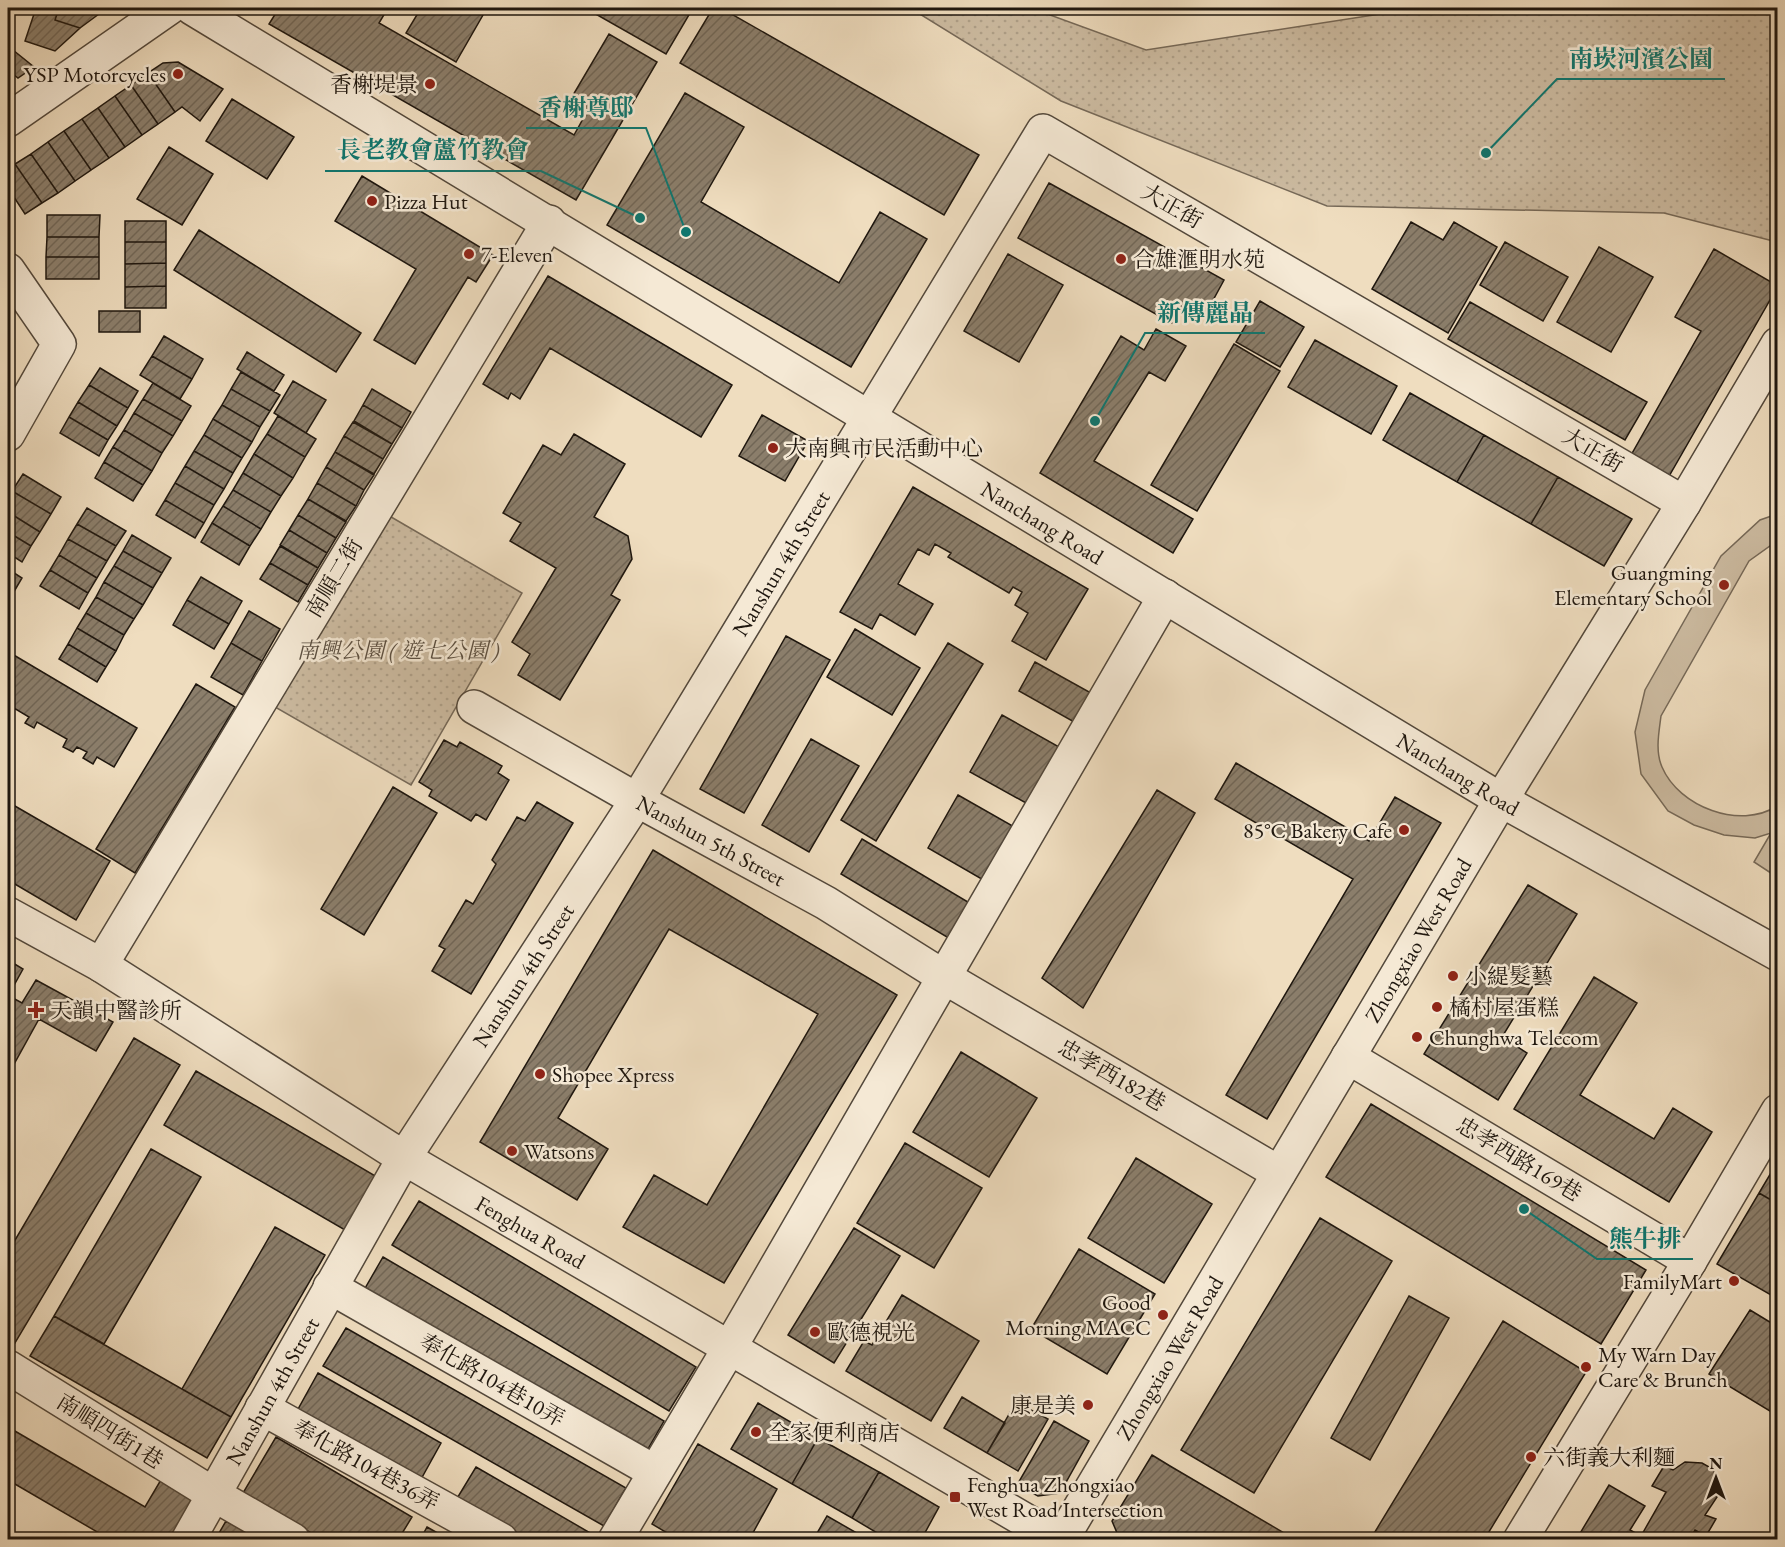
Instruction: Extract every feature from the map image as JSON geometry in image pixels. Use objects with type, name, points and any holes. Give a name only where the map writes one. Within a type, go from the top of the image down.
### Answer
[{"type":"street","points":[[8,120],[169,8]]},
{"type":"street","name":"Nanchang Road","points":[[192,8],[1501,800],[1778,954]]},
{"type":"street","name":"大正街","points":[[869,416],[1043,131],[1684,503]]},
{"type":"street","name":"南順二街","points":[[101,965],[549,222]]},
{"type":"street","points":[[8,270],[59,344],[8,434]]},
{"type":"street","name":"Zhongxiao West Road","points":[[1060,1539],[1501,800],[1684,503],[1778,344]]},
{"type":"street","name":"Nanshun 4th Street","points":[[188,1539],[404,1158],[637,800],[869,416]]},
{"type":"street","points":[[615,1539],[730,1347],[1165,596]]},
{"type":"street","name":"Nanshun 5th Street","points":[[474,707],[637,800],[826,903],[944,977]]},
{"type":"street","name":"Fenghua Road","points":[[8,914],[101,965],[404,1158],[1060,1539]]},
{"type":"street","name":"忠孝西182巷","points":[[944,977],[1279,1173]]},
{"type":"street","name":"忠孝西路169巷","points":[[1348,1057],[1690,1261]]},
{"type":"street","points":[[1520,1539],[1690,1261],[1778,1111]]},
{"type":"street","name":"奉化路104巷10弄","points":[[330,1287],[655,1473]]},
{"type":"street","name":"南順四街1巷","points":[[8,1367],[213,1494],[293,1539]]},
{"type":"street","name":"奉化路104巷36弄","points":[[262,1408],[501,1539]]},
{"type":"green space","points":[[910,8],[1031,8],[1146,50],[1419,8],[1763,8],[1777,11],[1777,242],[1664,213],[1327,206],[1061,101]]},
{"type":"green space","name":"南興公園 ( 遊七公園 )","points":[[386,514],[522,593],[411,785],[275,707]]},
{"type":"green space","points":[[1777,514],[1777,544],[1770,546],[1749,561],[1661,716],[1658,748],[1662,767],[1670,781],[1696,803],[1729,815],[1746,816],[1762,813],[1777,806],[1777,877],[1754,862],[1771,833],[1755,838],[1724,835],[1694,825],[1668,811],[1641,774],[1635,732],[1645,690],[1721,556],[1760,520]]},
{"type":"building","points":[[36,8],[59,8],[55,20],[80,28],[55,51],[25,41]]},
{"type":"building","points":[[59,8],[107,8],[80,28],[55,20]]},
{"type":"building","name":"香榭堤景","points":[[279,8],[388,8],[379,23],[574,135],[584,117],[566,107],[609,34],[657,62],[576,200],[269,24]]},
{"type":"building","name":"香榭堤景","points":[[421,8],[487,8],[456,62],[406,33]]},
{"type":"building","points":[[585,8],[693,8],[666,54]]},
{"type":"building","points":[[713,8],[721,8],[979,155],[944,215],[680,63]]},
{"type":"building","points":[[8,46],[34,67],[18,78],[8,70]]},
{"type":"building","points":[[178,62],[223,89],[200,121],[182,107],[175,112],[148,73],[163,63]]},
{"type":"building","points":[[148,73],[175,112],[158,124],[131,85]]},
{"type":"building","points":[[131,85],[158,124],[142,135],[115,96]]},
{"type":"building","points":[[685,93],[744,127],[701,202],[839,283],[880,212],[927,239],[851,367],[607,225]]},
{"type":"building","points":[[115,96],[142,135],[125,147],[98,108]]},
{"type":"building","points":[[232,99],[294,137],[267,179],[206,141]]},
{"type":"building","points":[[98,108],[125,147],[109,158],[82,119]]},
{"type":"building","points":[[82,119],[109,158],[91,170],[64,131]]},
{"type":"building","points":[[64,131],[91,170],[75,181],[48,142]]},
{"type":"building","points":[[48,142],[75,181],[58,193],[31,154]]},
{"type":"building","points":[[169,147],[213,174],[182,225],[137,199]]},
{"type":"building","points":[[31,154],[58,193],[42,203],[15,164]]},
{"type":"building","points":[[15,164],[42,203],[25,214],[8,188],[8,169]]},
{"type":"building","points":[[362,176],[493,255],[476,282],[468,277],[415,364],[374,340],[416,269],[335,221]]},
{"type":"building","name":"合雄滙明水苑","points":[[1049,183],[1224,280],[1205,315],[1184,303],[1172,323],[1018,238]]},
{"type":"building","points":[[47,215],[100,215],[99,237],[47,237]]},
{"type":"building","points":[[125,221],[166,221],[166,242],[125,242]]},
{"type":"building","points":[[1411,222],[1443,240],[1454,222],[1497,247],[1448,333],[1372,289]]},
{"type":"building","points":[[199,230],[361,333],[336,372],[174,270]]},
{"type":"building","points":[[47,237],[99,237],[99,257],[46,257]]},
{"type":"building","points":[[125,242],[166,242],[166,263],[125,264]]},
{"type":"building","points":[[1505,242],[1568,277],[1543,321],[1480,285]]},
{"type":"building","points":[[1599,247],[1653,277],[1611,352],[1557,322]]},
{"type":"building","points":[[1714,249],[1778,286],[1668,478],[1630,457],[1701,331],[1675,317]]},
{"type":"building","points":[[1008,254],[1063,285],[1019,362],[964,331]]},
{"type":"building","points":[[46,257],[99,257],[99,279],[46,279]]},
{"type":"building","points":[[166,263],[166,286],[125,287],[125,264]]},
{"type":"building","points":[[548,276],[732,385],[701,437],[550,348],[520,399],[511,393],[508,399],[483,384]]},
{"type":"building","points":[[166,286],[166,308],[125,308],[125,287]]},
{"type":"building","points":[[1260,301],[1304,327],[1280,367],[1236,342]]},
{"type":"building","points":[[1470,302],[1647,402],[1625,440],[1448,339]]},
{"type":"building","points":[[99,311],[140,311],[140,332],[99,332]]},
{"type":"building","points":[[1156,329],[1186,346],[1165,381],[1149,372],[1094,461],[1193,519],[1173,553],[1040,473],[1121,336],[1144,350]]},
{"type":"building","points":[[164,336],[203,359],[192,379],[152,356]]},
{"type":"building","points":[[1315,340],[1397,386],[1371,434],[1288,387]]},
{"type":"building","points":[[1234,344],[1280,371],[1197,511],[1151,485]]},
{"type":"building","points":[[247,352],[284,375],[274,391],[237,369]]},
{"type":"building","points":[[152,356],[192,379],[180,399],[140,375]]},
{"type":"building","points":[[100,368],[138,391],[128,408],[89,385]]},
{"type":"building","points":[[241,372],[280,395],[270,411],[231,389]]},
{"type":"building","points":[[293,381],[326,400],[306,433],[274,413]]},
{"type":"building","points":[[153,383],[191,406],[182,421],[143,399]]},
{"type":"building","points":[[89,385],[128,408],[117,426],[78,402]]},
{"type":"building","points":[[231,389],[270,411],[260,427],[222,405]]},
{"type":"building","points":[[372,389],[411,412],[402,428],[363,405]]},
{"type":"building","points":[[1410,393],[1484,435],[1457,482],[1383,440]]},
{"type":"building","points":[[143,399],[182,421],[173,436],[134,413]]},
{"type":"building","points":[[78,402],[117,426],[108,440],[69,417]]},
{"type":"building","points":[[222,405],[260,427],[252,442],[213,419]]},
{"type":"building","points":[[363,405],[402,428],[392,444],[354,421]]},
{"type":"building","points":[[134,413],[173,436],[162,453],[124,430]]},
{"type":"building","name":"大南興市民活動中心","points":[[762,415],[808,441],[785,481],[739,456]]},
{"type":"building","points":[[278,416],[316,439],[305,457],[267,434]]},
{"type":"building","points":[[69,417],[108,440],[99,456],[60,433]]},
{"type":"building","points":[[213,419],[252,442],[242,458],[204,435]]},
{"type":"building","points":[[353,422],[392,444],[383,459],[344,436]]},
{"type":"building","points":[[124,430],[162,453],[152,471],[113,447]]},
{"type":"building","points":[[267,434],[305,457],[293,478],[254,454]]},
{"type":"building","points":[[574,434],[625,464],[594,517],[628,536],[632,559],[611,595],[620,600],[560,700],[518,675],[530,654],[512,642],[556,568],[510,541],[521,523],[503,513],[543,445],[561,455]]},
{"type":"building","points":[[204,435],[242,458],[233,473],[194,451]]},
{"type":"building","points":[[1484,435],[1558,477],[1531,524],[1457,482]]},
{"type":"building","points":[[344,436],[383,459],[374,474],[335,452]]},
{"type":"building","points":[[113,447],[152,471],[143,485],[104,462]]},
{"type":"building","points":[[194,451],[233,473],[224,489],[185,466]]},
{"type":"building","points":[[335,452],[374,475],[364,490],[326,467]]},
{"type":"building","points":[[254,454],[293,478],[281,496],[243,473]]},
{"type":"building","points":[[104,462],[143,485],[133,501],[95,478]]},
{"type":"building","points":[[185,466],[224,489],[214,505],[175,483]]},
{"type":"building","points":[[326,467],[364,490],[356,506],[317,483]]},
{"type":"building","points":[[243,473],[281,496],[271,512],[233,490]]},
{"type":"building","points":[[23,474],[61,497],[51,514],[12,491]]},
{"type":"building","points":[[1558,477],[1632,519],[1604,566],[1531,524]]},
{"type":"building","points":[[175,483],[214,505],[204,523],[165,500]]},
{"type":"building","points":[[317,483],[356,506],[346,521],[308,499]]},
{"type":"building","points":[[913,487],[1088,589],[1046,660],[1012,641],[1028,613],[1015,605],[1022,592],[1013,587],[1009,593],[948,557],[951,553],[935,544],[929,555],[918,549],[898,584],[933,604],[915,635],[880,614],[872,629],[840,612]]},
{"type":"building","points":[[233,490],[271,512],[261,529],[223,506]]},
{"type":"building","points":[[12,491],[51,514],[40,532],[8,512],[8,499]]},
{"type":"building","points":[[308,499],[346,522],[336,538],[298,515]]},
{"type":"building","points":[[165,500],[204,523],[195,538],[156,515]]},
{"type":"building","points":[[223,506],[261,529],[250,546],[212,523]]},
{"type":"building","points":[[87,508],[126,531],[116,546],[77,524]]},
{"type":"building","points":[[8,512],[40,532],[31,546],[8,532]]},
{"type":"building","points":[[298,515],[336,538],[327,553],[289,530]]},
{"type":"building","points":[[212,523],[250,546],[239,565],[201,542]]},
{"type":"building","points":[[77,524],[116,546],[107,561],[68,539]]},
{"type":"building","points":[[289,530],[327,553],[318,568],[280,545]]},
{"type":"building","points":[[8,532],[31,546],[22,562],[8,553]]},
{"type":"building","points":[[132,535],[171,558],[162,573],[123,551]]},
{"type":"building","points":[[68,539],[107,561],[97,578],[59,555]]},
{"type":"building","points":[[280,546],[318,568],[308,585],[270,563]]},
{"type":"building","points":[[123,551],[162,573],[153,588],[114,566]]},
{"type":"building","points":[[59,555],[97,578],[88,593],[50,570]]},
{"type":"building","points":[[270,563],[308,585],[298,602],[260,579]]},
{"type":"building","points":[[114,566],[153,588],[143,605],[104,582]]},
{"type":"building","points":[[8,569],[22,578],[8,602]]},
{"type":"building","points":[[50,570],[88,593],[79,609],[40,586]]},
{"type":"building","points":[[201,577],[242,601],[229,624],[187,600]]},
{"type":"building","points":[[104,582],[143,605],[134,619],[96,597]]},
{"type":"building","points":[[96,597],[134,619],[124,635],[86,613]]},
{"type":"building","points":[[187,600],[229,624],[214,649],[173,625]]},
{"type":"building","points":[[249,611],[280,629],[262,661],[231,643]]},
{"type":"building","points":[[86,613],[124,635],[116,651],[77,628]]},
{"type":"building","points":[[77,628],[116,651],[106,667],[68,644]]},
{"type":"building","points":[[855,629],[920,668],[892,715],[827,677]]},
{"type":"building","points":[[786,636],[830,660],[744,813],[700,789]]},
{"type":"building","points":[[231,643],[262,661],[243,695],[211,677]]},
{"type":"building","points":[[948,643],[983,664],[876,841],[841,820]]},
{"type":"building","points":[[68,644],[106,667],[97,682],[59,659]]},
{"type":"building","points":[[12,654],[137,728],[114,767],[97,757],[93,764],[83,758],[87,752],[77,747],[73,752],[63,747],[67,739],[37,722],[34,728],[25,723],[29,717],[14,708],[10,714],[8,713],[8,662]]},
{"type":"building","points":[[1035,662],[1100,698],[1083,727],[1019,691]]},
{"type":"building","points":[[196,684],[235,707],[135,873],[96,849]]},
{"type":"building","points":[[1002,715],[1068,752],[1035,808],[970,772]]},
{"type":"building","points":[[811,739],[859,766],[809,852],[762,825]]},
{"type":"building","points":[[444,740],[457,747],[460,742],[502,766],[498,773],[509,780],[486,820],[476,814],[471,821],[429,796],[432,790],[419,782]]},
{"type":"building","points":[[1236,763],[1369,841],[1395,797],[1441,823],[1267,1119],[1226,1095],[1353,879],[1215,799]]},
{"type":"building","points":[[393,787],[437,813],[364,935],[321,909]]},
{"type":"building","points":[[1157,790],[1195,813],[1083,1008],[1042,978]]},
{"type":"building","points":[[958,795],[1023,832],[992,885],[928,848]]},
{"type":"building","points":[[8,802],[110,861],[76,920],[8,880]]},
{"type":"building","points":[[537,802],[573,823],[471,994],[432,971],[445,949],[439,946],[466,900],[473,904],[496,864],[492,860],[517,817],[525,821]]},
{"type":"building","points":[[862,839],[978,908],[957,943],[841,874]]},
{"type":"building","points":[[653,850],[897,995],[724,1283],[623,1227],[654,1175],[707,1205],[818,1014],[669,929],[558,1118],[608,1149],[577,1200],[480,1142]]},
{"type":"building","points":[[1528,885],[1577,914],[1502,1037],[1527,1053],[1498,1100],[1424,1054]]},
{"type":"building","points":[[8,960],[23,969],[8,996]]},
{"type":"building","points":[[1594,977],[1637,1003],[1580,1095],[1654,1139],[1673,1108],[1712,1132],[1669,1202],[1514,1109]]},
{"type":"building","points":[[36,980],[113,1022],[96,1051],[39,1019],[8,1075],[8,1007],[13,998],[22,1003]]},
{"type":"building","points":[[134,1038],[180,1065],[12,1348],[8,1345],[8,1252]]},
{"type":"building","points":[[961,1052],[1037,1098],[989,1177],[913,1132]]},
{"type":"building","points":[[196,1071],[377,1177],[345,1230],[164,1125]]},
{"type":"building","points":[[1371,1104],[1646,1270],[1601,1344],[1326,1177]]},
{"type":"building","points":[[905,1143],[982,1188],[934,1268],[857,1223]]},
{"type":"building","points":[[151,1149],[201,1177],[104,1344],[54,1316]]},
{"type":"building","points":[[1136,1158],[1212,1204],[1164,1283],[1088,1238]]},
{"type":"building","points":[[1778,1161],[1778,1204],[1759,1193]]},
{"type":"building","points":[[1759,1193],[1778,1204],[1778,1299],[1717,1264]]},
{"type":"building","points":[[419,1201],[696,1367],[669,1411],[392,1245]]},
{"type":"building","points":[[1320,1218],[1392,1261],[1254,1493],[1181,1450]]},
{"type":"building","points":[[275,1227],[325,1255],[231,1417],[182,1389]]},
{"type":"building","points":[[854,1228],[900,1256],[834,1363],[788,1335]]},
{"type":"building","points":[[1079,1249],[1155,1294],[1107,1374],[1031,1329]]},
{"type":"building","points":[[383,1257],[664,1421],[641,1461],[360,1297]]},
{"type":"building","points":[[902,1295],[979,1341],[931,1421],[846,1371],[864,1341],[872,1345]]},
{"type":"building","points":[[1409,1296],[1449,1318],[1370,1460],[1331,1438]]},
{"type":"building","points":[[1750,1310],[1778,1327],[1778,1416],[1709,1374]]},
{"type":"building","points":[[54,1316],[231,1417],[207,1458],[30,1356]]},
{"type":"building","points":[[1503,1321],[1586,1372],[1484,1540],[1370,1540]]},
{"type":"building","points":[[346,1328],[626,1488],[604,1526],[323,1366]]},
{"type":"building","points":[[318,1373],[441,1443],[420,1481],[297,1411]]},
{"type":"building","points":[[962,1397],[1005,1423],[987,1453],[944,1428]]},
{"type":"building","points":[[1016,1402],[1048,1419],[1018,1471],[987,1453]]},
{"type":"building","points":[[758,1403],[818,1438],[792,1484],[731,1449]]},
{"type":"building","points":[[1054,1421],[1089,1441],[1060,1493],[1038,1496],[1017,1485]]},
{"type":"building","points":[[8,1427],[145,1507],[162,1478],[201,1501],[174,1540],[168,1536],[166,1540],[111,1540],[8,1480]]},
{"type":"building","points":[[276,1437],[412,1517],[398,1540],[323,1540],[243,1493]]},
{"type":"building","points":[[818,1438],[879,1472],[852,1518],[792,1484]]},
{"type":"building","points":[[698,1444],[777,1489],[749,1540],[679,1540],[652,1524]]},
{"type":"building","points":[[1152,1455],[1296,1540],[1120,1540],[1112,1521]]},
{"type":"building","points":[[1685,1462],[1702,1463],[1711,1468],[1720,1484],[1719,1494],[1705,1515],[1716,1519],[1706,1536],[1695,1530],[1689,1540],[1576,1540],[1609,1485],[1645,1506],[1630,1530],[1641,1536],[1666,1492],[1652,1486],[1664,1466],[1673,1470]]},
{"type":"building","points":[[476,1467],[599,1538],[523,1540],[456,1500]]},
{"type":"building","points":[[879,1472],[939,1507],[921,1540],[889,1540],[852,1518]]},
{"type":"building","points":[[827,1516],[869,1540],[813,1540]]},
{"type":"building","points":[[226,1521],[260,1540],[215,1540]]},
{"type":"building","points":[[427,1527],[450,1540],[420,1540]]},
{"type":"place","name":"YSP Motorcycles","points":[[178,74]]},
{"type":"place","name":"香榭堤景","points":[[430,84]]},
{"type":"place","name":"南崁河濱公園","points":[[1486,153]]},
{"type":"place","name":"Pizza Hut","points":[[372,201]]},
{"type":"place","name":"長老教會蘆竹教會","points":[[640,218]]},
{"type":"place","name":"香榭尊邸","points":[[686,232]]},
{"type":"place","name":"7-Eleven","points":[[469,254]]},
{"type":"place","name":"合雄滙明水苑","points":[[1121,259]]},
{"type":"place","name":"新傳麗晶","points":[[1095,421]]},
{"type":"place","name":"大南興市民活動中心","points":[[773,448]]},
{"type":"place","name":"Guangming Elementary School","points":[[1724,585]]},
{"type":"place","name":"85°C Bakery Cafe","points":[[1404,830]]},
{"type":"place","name":"小緹髮藝","points":[[1453,976]]},
{"type":"place","name":"橘村屋蛋糕","points":[[1437,1007]]},
{"type":"place","name":"天韻中醫診所","points":[[36,1010]]},
{"type":"place","name":"Chunghwa Telecom","points":[[1417,1037]]},
{"type":"place","name":"Shopee Xpress","points":[[540,1074]]},
{"type":"place","name":"Watsons","points":[[512,1151]]},
{"type":"place","name":"熊牛排","points":[[1524,1209]]},
{"type":"place","name":"FamilyMart","points":[[1734,1281]]},
{"type":"place","name":"Good Morning MACC","points":[[1163,1315]]},
{"type":"place","name":"歐德視光","points":[[815,1332]]},
{"type":"place","name":"My Warn Day Care & Brunch","points":[[1586,1367]]},
{"type":"place","name":"康是美","points":[[1088,1405]]},
{"type":"place","name":"全家便利商店","points":[[756,1432]]},
{"type":"place","name":"六街義大利麵","points":[[1531,1457]]},
{"type":"place","name":"Fenghua Zhongxiao West Road Intersection","points":[[955,1497]]}]
